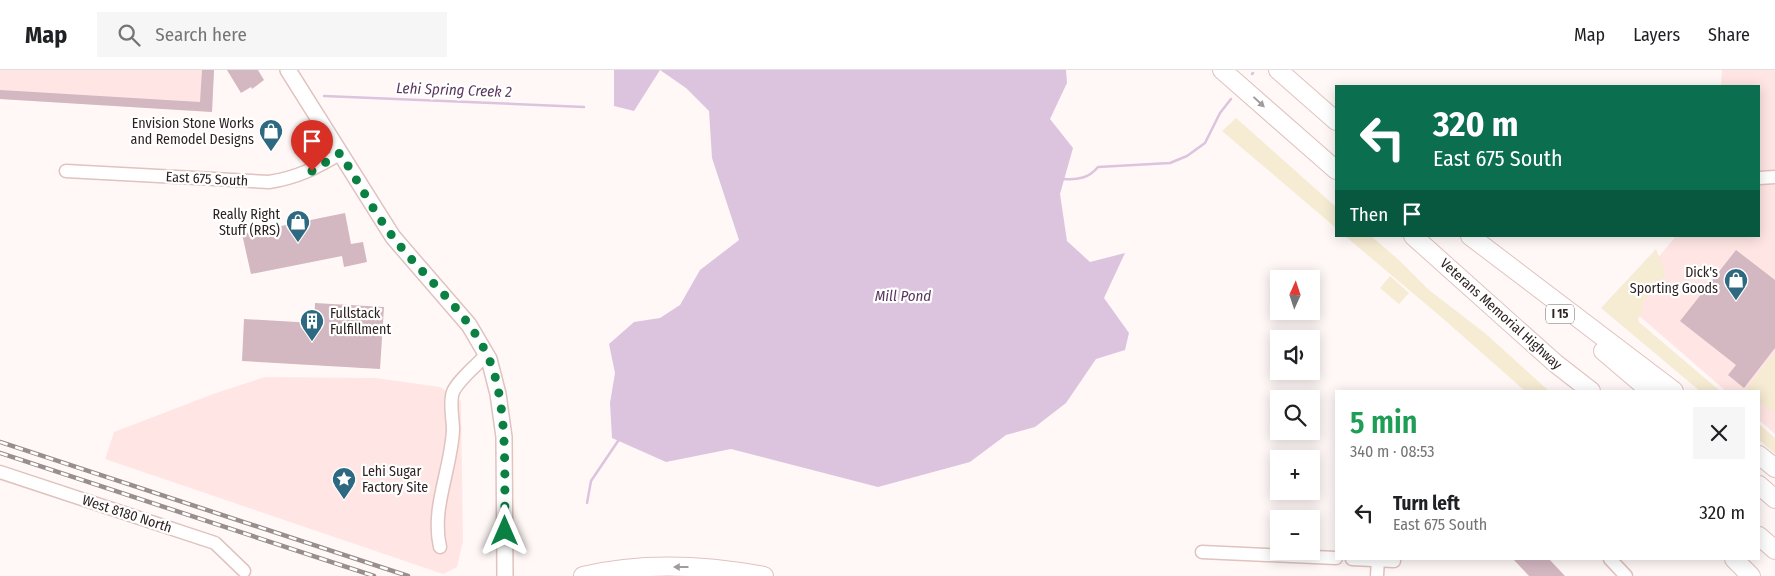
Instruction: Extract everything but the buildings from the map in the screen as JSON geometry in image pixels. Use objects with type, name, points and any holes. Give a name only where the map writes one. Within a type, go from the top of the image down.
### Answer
[{"type":"highway","points":[[1222,70],[1335,169]]},
{"type":"highway","points":[[1278,70],[1335,120]]},
{"type":"highway","name":"Veterans Memorial Highway","points":[[1414,237],[1555,363],[1589,390]]},
{"type":"highway","points":[[1471,237],[1673,390]]},
{"type":"highway","name":"I 15","points":[[1471,237],[1649,390]]},
{"type":"highway","points":[[1555,363],[1569,390]]},
{"type":"highway","points":[[1760,456],[1775,468]]},
{"type":"highway","points":[[1760,486],[1775,499]]},
{"type":"highway","points":[[1760,537],[1775,550]]},
{"type":"highway","points":[[1730,560],[1741,576]]},
{"type":"highway","points":[[1735,560],[1751,576]]},
{"type":"highway","points":[[584,576],[640,569],[680,567],[726,569],[764,576]]},
{"type":"main road","points":[[288,70],[392,237],[469,325],[486,355],[498,394],[504,437],[505,573]]},
{"type":"street","name":"East 675 South","points":[[66,171],[268,182],[290,179],[312,171],[340,153]]},
{"type":"street","points":[[1760,178],[1775,177]]},
{"type":"street","points":[[440,547],[437,536],[439,501],[451,450],[453,428],[451,398],[454,389],[486,355]]},
{"type":"street","name":"West 8180 North","points":[[0,472],[215,543],[244,571]]},
{"type":"street","points":[[1202,552],[1335,558]]},
{"type":"street","points":[[1377,576],[1378,560]]},
{"type":"street","points":[[1386,560],[1394,561]]},
{"type":"street","points":[[1611,560],[1626,576]]},
{"type":"shaded area","points":[[0,70],[214,70],[212,112],[0,99]]},
{"type":"shaded area","points":[[1722,70],[1775,70],[1775,434],[1760,421],[1760,390],[1725,390],[1622,301],[1675,237],[1760,237],[1760,85],[1721,85]]},
{"type":"shaded area","points":[[1236,118],[1335,206],[1335,227],[1222,131]]},
{"type":"shaded area","points":[[1346,237],[1372,237],[1429,290],[1486,334],[1548,390],[1524,390]]},
{"type":"shaded area","points":[[1656,249],[1666,274],[1641,305],[1644,309],[1638,319],[1640,323],[1719,390],[1699,390],[1601,308]]},
{"type":"shaded area","points":[[1390,276],[1409,293],[1399,304],[1380,288]]},
{"type":"shaded area","points":[[1775,352],[1775,414],[1760,403],[1760,390],[1746,390]]},
{"type":"shaded area","name":"Lehi Sugar Factory Site","points":[[265,377],[376,378],[440,387],[461,401],[463,541],[457,567],[443,574],[105,459],[114,432],[213,394]]},
{"type":"shaded area","points":[[1760,425],[1775,438],[1775,454],[1760,441]]},
{"type":"water","points":[[614,70],[660,70],[634,111],[614,106]]},
{"type":"water","name":"Mill Pond","points":[[660,70],[1066,70],[1067,83],[1050,119],[1073,148],[1060,194],[1067,241],[1090,262],[1125,253],[1104,298],[1129,333],[1125,350],[1096,359],[1066,403],[1035,427],[1006,435],[970,462],[878,487],[731,449],[666,462],[612,438],[610,403],[615,373],[609,344],[634,322],[660,318],[680,305],[700,270],[739,240],[712,158],[709,111],[686,88]]},
{"type":"waterway","name":"Lehi Spring Creek 2","points":[[324,96],[584,107]]},
{"type":"waterway","points":[[1064,179],[1083,178],[1091,174],[1098,167],[1170,163],[1187,156],[1205,143],[1220,113],[1231,99]]},
{"type":"waterway","points":[[587,503],[591,481],[618,441]]},
{"type":"railway","points":[[0,442],[408,576]]},
{"type":"railway","points":[[0,453],[374,576]]},
{"type":"place","name":"Envision Stone Works and Remodel Designs","points":[[271,152]]},
{"type":"place","name":"Really Right Stuff (RRS)","points":[[298,243]]},
{"type":"place","name":"Dick's Sporting Goods","points":[[1736,301]]},
{"type":"place","name":"Fullstack Fulfillment","points":[[312,342]]},
{"type":"place","name":"Lehi Sugar Factory Site","points":[[344,500]]},
{"type":"route","points":[[312,171],[340,153],[392,237],[469,325],[489,359],[498,394],[504,437],[505,531]]}]
